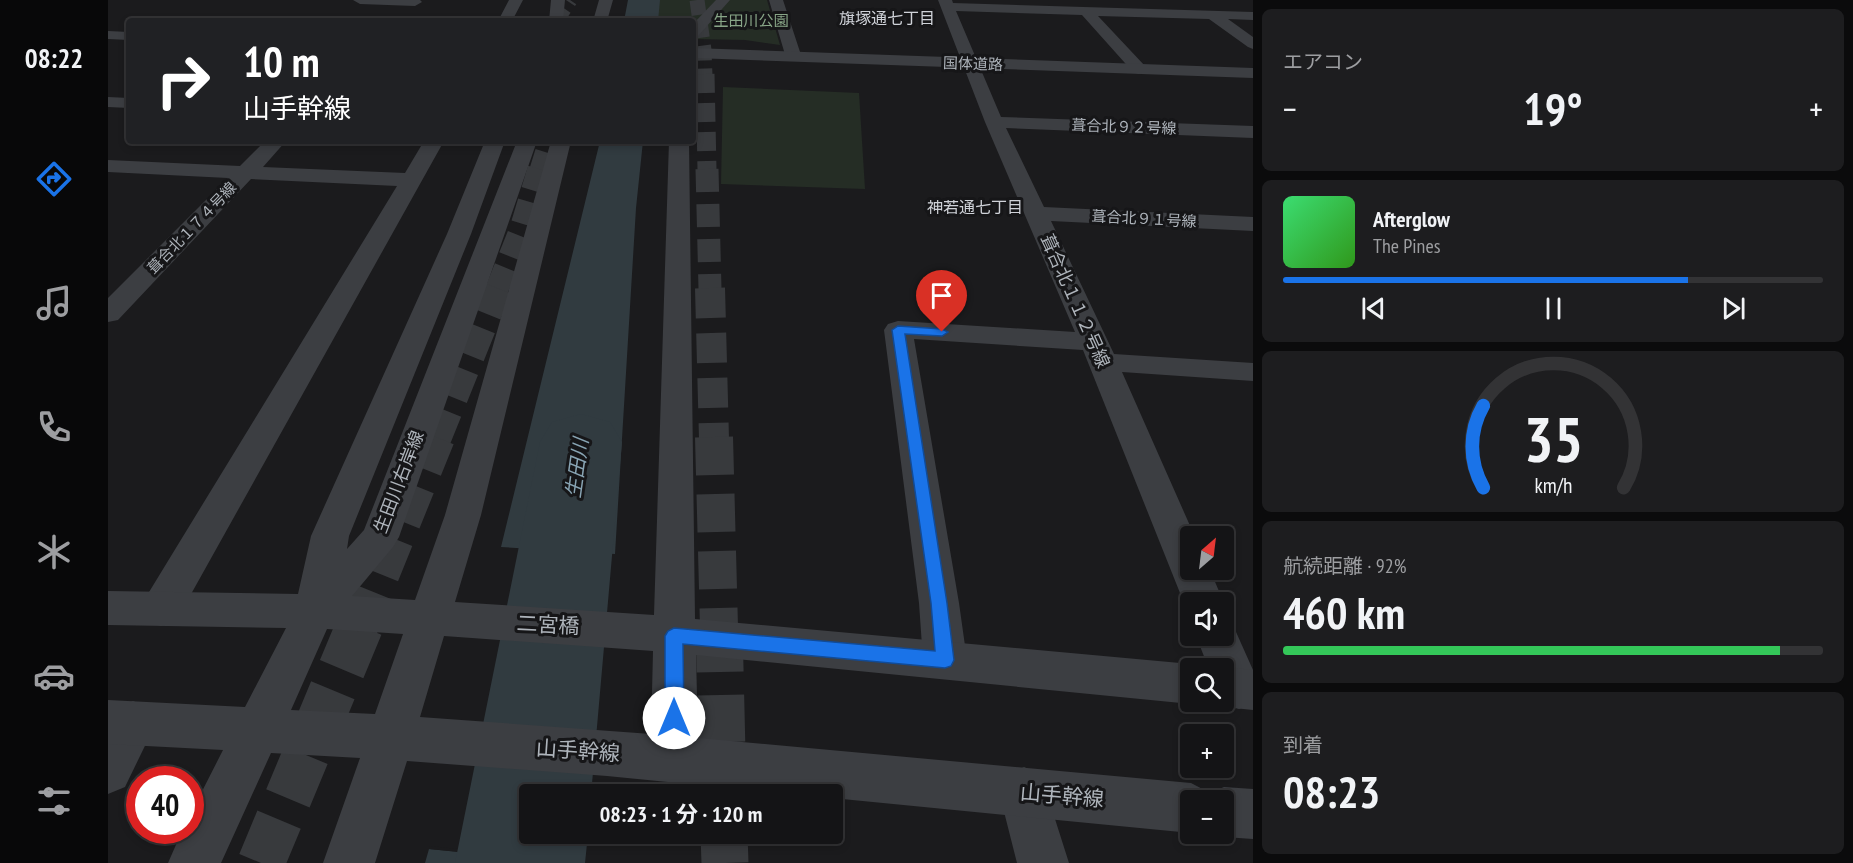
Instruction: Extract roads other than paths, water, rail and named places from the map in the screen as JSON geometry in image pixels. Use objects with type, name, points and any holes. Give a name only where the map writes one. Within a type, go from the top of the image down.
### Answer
[{"type":"street","points":[[360,0],[416,1]]},
{"type":"street","points":[[507,18],[516,0]]},
{"type":"street","points":[[556,18],[558,0]]},
{"type":"street","points":[[601,18],[606,0]]},
{"type":"street","points":[[696,30],[723,0]]},
{"type":"street","points":[[776,0],[794,58]]},
{"type":"street","points":[[1192,0],[1251,41]]},
{"type":"street","points":[[402,15],[416,1]]},
{"type":"street","points":[[947,3],[1086,11],[1253,16]]},
{"type":"street","name":"葺合北１１２号線","points":[[947,3],[994,122],[1098,352],[1199,592]]},
{"type":"street","points":[[1086,11],[1139,69]]},
{"type":"street","points":[[108,35],[126,36]]},
{"type":"street","name":"国体道路","points":[[696,53],[1253,73]]},
{"type":"street","points":[[108,102],[126,103]]},
{"type":"street","name":"葺合北９２号線","points":[[994,122],[1253,132]]},
{"type":"street","name":"葺合北１７４号線","points":[[108,314],[120,291],[247,172],[273,144]]},
{"type":"street","points":[[161,609],[432,144]]},
{"type":"street","points":[[315,611],[330,536],[455,245],[494,144]]},
{"type":"street","name":"生田川右岸線","points":[[194,863],[315,611],[380,537],[526,144]]},
{"type":"street","points":[[349,863],[464,515],[560,144]]},
{"type":"street","points":[[675,760],[679,144]]},
{"type":"street","points":[[108,166],[413,180]]},
{"type":"street","name":"葺合北９１号線","points":[[1035,213],[1253,224]]},
{"type":"street","points":[[945,660],[939,603],[898,330],[1253,372]]},
{"type":"street","points":[[108,608],[315,611],[429,617]]},
{"type":"street","name":"二宮橋","points":[[429,617],[612,629],[674,636]]},
{"type":"street","points":[[674,636],[1180,683]]},
{"type":"street","points":[[1221,646],[1239,689]]},
{"type":"street","points":[[108,770],[121,722]]},
{"type":"street","name":"山手幹線","points":[[121,722],[391,737],[607,753],[1180,807]]},
{"type":"street","points":[[1024,792],[1043,863]]},
{"type":"street","points":[[1234,813],[1253,814]]},
{"type":"water","points":[[599,144],[643,144],[636,208],[615,554],[501,547]]},
{"type":"water","points":[[429,849],[570,863],[425,863]]},
{"type":"waterway","name":"生田川","points":[[641,18],[644,0]]},
{"type":"waterway","name":"生田川","points":[[532,784],[581,442]]},
{"type":"waterway","name":"生田川","points":[[520,863],[523,844]]},
{"type":"tunnel","points":[[558,18],[570,0]]},
{"type":"tunnel","points":[[697,0],[705,76]]},
{"type":"tunnel","points":[[705,74],[707,170]]},
{"type":"tunnel","points":[[539,170],[547,144]]},
{"type":"tunnel","points":[[497,289],[521,229],[539,169]]},
{"type":"tunnel","points":[[707,169],[710,289]]},
{"type":"tunnel","points":[[436,439],[497,288]]},
{"type":"tunnel","points":[[710,288],[714,439]]},
{"type":"tunnel","points":[[359,627],[436,437]]},
{"type":"tunnel","points":[[714,437],[719,627]]},
{"type":"tunnel","points":[[261,863],[360,625]]},
{"type":"tunnel","points":[[719,625],[723,784]]},
{"type":"tunnel","points":[[724,844],[725,863]]},
{"type":"district","name":"旗塚通七丁目","points":[[887,18]]},
{"type":"district","name":"神若通七丁目","points":[[975,207]]},
{"type":"park label","name":"生田川公園","points":[[751,21]]}]
